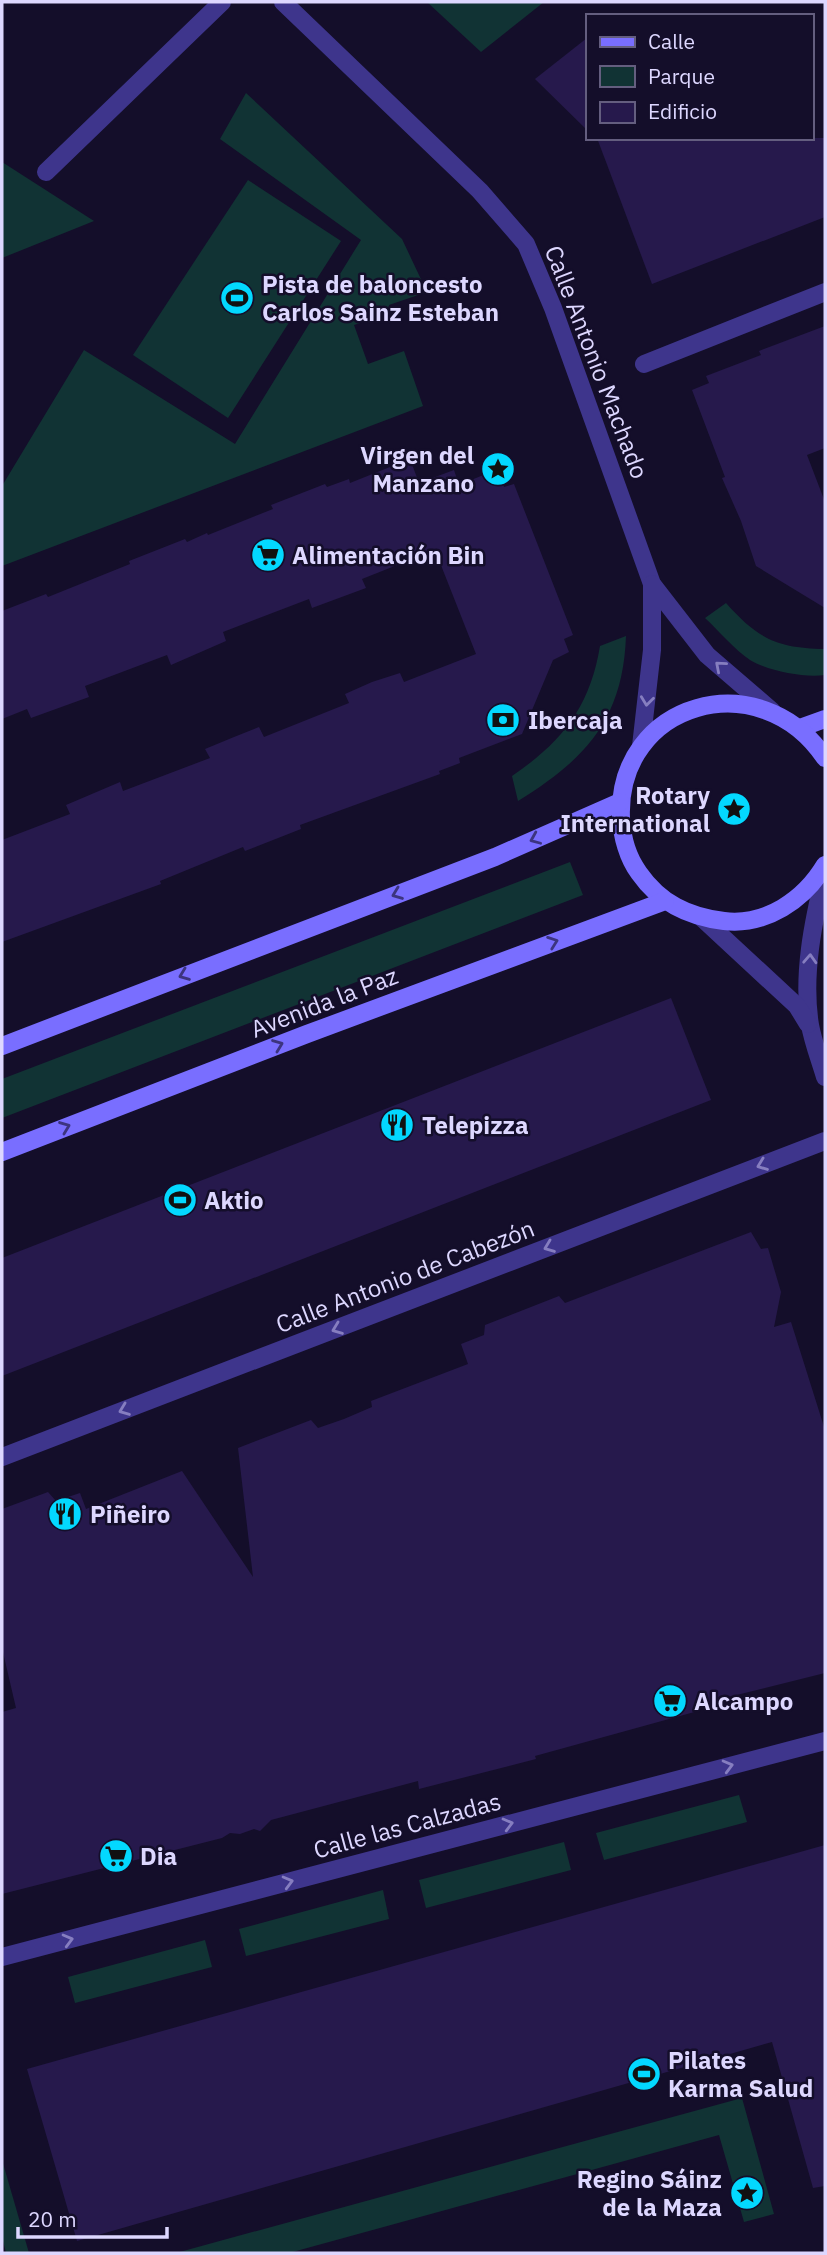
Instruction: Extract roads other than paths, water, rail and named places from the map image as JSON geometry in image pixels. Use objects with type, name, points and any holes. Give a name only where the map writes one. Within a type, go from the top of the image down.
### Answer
[{"type":"main road","points":[[825,758],[800,728],[772,711],[750,704],[726,702],[704,706],[664,724],[641,746],[624,782],[620,802],[621,831],[632,863],[648,886],[680,910],[702,918],[730,922],[758,918],[780,910],[800,896],[817,879],[825,865]]},
{"type":"main road","points":[[800,728],[825,719]]},
{"type":"main road","points":[[2,1046],[495,857],[620,802]]},
{"type":"main road","name":"Avenida la Paz","points":[[2,1152],[307,1034],[665,901]]},
{"type":"street","points":[[46,172],[222,2]]},
{"type":"street","name":"Calle Antonio Machado","points":[[284,2],[480,191],[526,244],[553,308],[652,584],[707,655],[772,711]]},
{"type":"street","points":[[644,365],[825,292]]},
{"type":"street","name":"Calle Antonio Machado","points":[[641,746],[652,650],[652,584]]},
{"type":"street","points":[[825,873],[811,934],[808,1002],[810,1027],[825,1077]]},
{"type":"street","points":[[702,918],[797,1006],[810,1027]]},
{"type":"street","name":"Calle Antonio de Cabezón","points":[[2,1457],[825,1141]]},
{"type":"street","name":"Calle las Calzadas","points":[[2,1957],[825,1741]]},
{"type":"place","name":"Pista de baloncesto Carlos Sainz Esteban","points":[[237,298]]},
{"type":"place","name":"Virgen del Manzano","points":[[498,469]]},
{"type":"place","name":"Alimentación Bin","points":[[268,555]]},
{"type":"place","name":"Ibercaja","points":[[503,720]]},
{"type":"place","name":"Rotary International","points":[[734,809]]},
{"type":"place","name":"Telepizza","points":[[397,1125]]},
{"type":"place","name":"Aktio","points":[[180,1200]]},
{"type":"place","name":"Piñeiro","points":[[65,1514]]},
{"type":"place","name":"Alcampo","points":[[670,1701]]},
{"type":"place","name":"Dia","points":[[116,1856]]},
{"type":"place","name":"Pilates Karma Salud","points":[[644,2074]]},
{"type":"place","name":"Regino Sáinz de la Maza","points":[[747,2193]]}]
